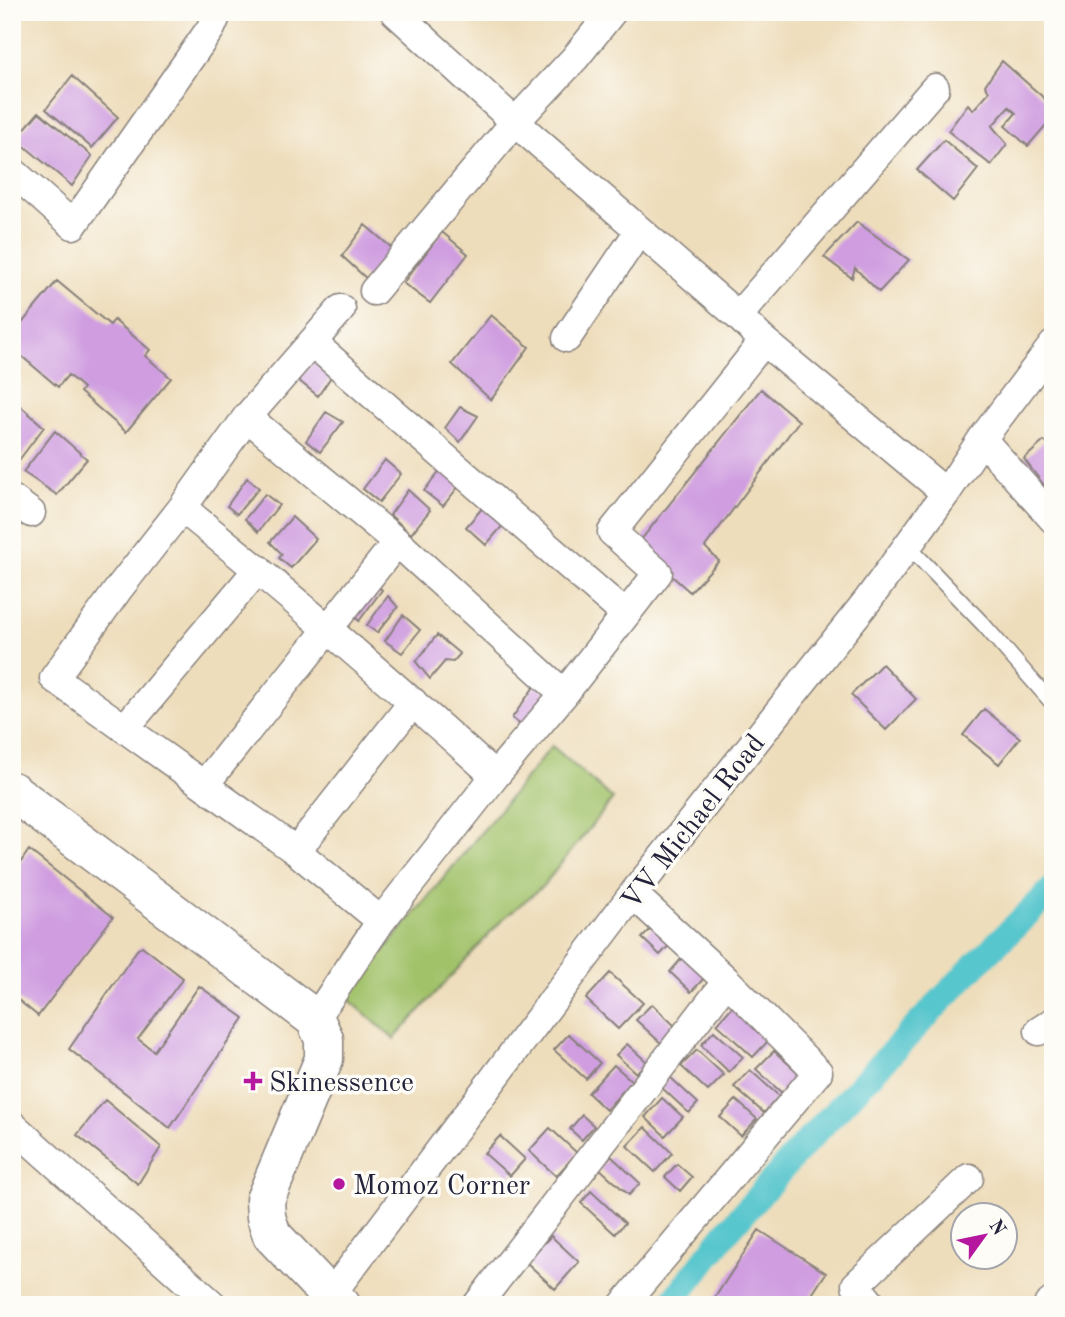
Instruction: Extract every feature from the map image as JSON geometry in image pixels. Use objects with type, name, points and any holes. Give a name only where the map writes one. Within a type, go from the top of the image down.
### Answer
[{"type":"main road","points":[[12,791],[315,1019],[324,1039],[324,1059],[265,1200],[265,1217],[272,1235],[331,1302]]},
{"type":"street","points":[[12,171],[73,225],[211,27],[218,12]]},
{"type":"street","points":[[395,12],[764,341],[946,493]]},
{"type":"street","points":[[374,290],[612,12]]},
{"type":"street","points":[[738,316],[935,88]]},
{"type":"street","points":[[567,338],[639,231]]},
{"type":"street","points":[[341,309],[247,417],[54,678],[296,851],[381,921]]},
{"type":"street","points":[[315,1019],[381,921],[658,573],[612,532],[764,341]]},
{"type":"street","points":[[313,342],[625,614]]},
{"type":"street","name":"VV Michael Road","points":[[331,1302],[633,894],[867,600],[1053,345]]},
{"type":"street","points":[[247,417],[397,542],[564,694]]},
{"type":"street","points":[[982,439],[1053,519]]},
{"type":"street","points":[[182,508],[328,628],[495,776]]},
{"type":"street","points":[[204,785],[397,542]]},
{"type":"street","points":[[125,728],[258,569]]},
{"type":"street","points":[[296,851],[413,702]]},
{"type":"street","points":[[623,1305],[818,1072],[727,981],[633,894]]},
{"type":"street","points":[[477,1305],[727,981]]},
{"type":"street","points":[[12,1125],[213,1305]]},
{"type":"street","points":[[872,1305],[856,1284],[970,1178]]},
{"type":"street","points":[[1048,1305],[1053,1301]]},
{"type":"lane","points":[[907,544],[983,624],[1053,704]]},
{"type":"green space","points":[[552,746],[613,799],[543,886],[503,919],[394,1039],[346,997]]},
{"type":"building","points":[[1002,61],[1053,106],[1053,117],[1028,146],[1005,126],[1016,113],[1009,107],[992,126],[1007,144],[991,165],[948,131],[968,104],[973,110],[989,92],[985,85]]},
{"type":"building","points":[[72,76],[118,117],[92,148],[46,109]]},
{"type":"building","points":[[39,112],[92,156],[72,186],[16,139]]},
{"type":"building","points":[[944,140],[978,169],[953,201],[917,170]]},
{"type":"building","points":[[857,222],[909,260],[879,292],[855,268],[852,278],[824,257]]},
{"type":"building","points":[[365,225],[393,249],[368,280],[342,256]]},
{"type":"building","points":[[442,232],[468,254],[430,303],[403,283]]},
{"type":"building","points":[[57,281],[110,325],[114,320],[150,350],[145,356],[171,378],[126,432],[80,392],[83,388],[68,375],[58,387],[12,348],[12,335]]},
{"type":"building","points":[[491,315],[529,347],[491,400],[452,364]]},
{"type":"building","points":[[318,354],[337,368],[318,396],[298,380]]},
{"type":"building","points":[[761,389],[799,421],[705,547],[719,561],[690,592],[637,545]]},
{"type":"building","points":[[17,403],[44,427],[16,464],[12,460],[12,408]]},
{"type":"building","points":[[460,407],[478,416],[460,442],[445,428]]},
{"type":"building","points":[[326,412],[343,422],[320,452],[306,441]]},
{"type":"building","points":[[55,431],[87,459],[57,495],[23,472]]},
{"type":"building","points":[[1044,441],[1053,448],[1053,497],[1024,459]]},
{"type":"building","points":[[385,460],[401,474],[379,502],[363,489]]},
{"type":"building","points":[[444,465],[463,481],[443,506],[424,491]]},
{"type":"building","points":[[247,478],[259,488],[237,514],[227,506]]},
{"type":"building","points":[[408,490],[430,510],[411,534],[390,515]]},
{"type":"building","points":[[265,494],[279,505],[258,532],[245,519]]},
{"type":"building","points":[[484,506],[504,524],[486,545],[466,527]]},
{"type":"building","points":[[292,517],[316,539],[291,568],[279,558],[282,554],[270,542]]},
{"type":"building","points":[[372,581],[382,590],[359,621],[349,611]]},
{"type":"building","points":[[388,596],[398,607],[377,633],[367,625]]},
{"type":"building","points":[[403,615],[420,630],[402,653],[385,641]]},
{"type":"building","points":[[437,635],[460,654],[453,662],[445,661],[430,679],[416,662]]},
{"type":"building","points":[[882,664],[916,699],[886,730],[851,695]]},
{"type":"building","points":[[536,684],[548,694],[523,727],[512,718]]},
{"type":"building","points":[[984,709],[1020,738],[999,764],[963,735]]},
{"type":"building","points":[[29,850],[113,917],[38,1016],[12,995],[12,875]]},
{"type":"building","points":[[657,923],[675,939],[660,955],[642,938]]},
{"type":"building","points":[[142,946],[183,978],[138,1039],[154,1051],[199,986],[244,1018],[170,1128],[69,1049]]},
{"type":"building","points":[[688,951],[710,972],[691,992],[670,972]]},
{"type":"building","points":[[610,973],[643,1003],[618,1029],[586,999]]},
{"type":"building","points":[[652,1004],[678,1029],[663,1045],[636,1020]]},
{"type":"building","points":[[733,1006],[769,1040],[753,1057],[717,1024]]},
{"type":"building","points":[[714,1031],[743,1057],[729,1072],[701,1045]]},
{"type":"building","points":[[569,1034],[600,1063],[586,1079],[554,1050]]},
{"type":"building","points":[[627,1044],[647,1062],[636,1073],[616,1055]]},
{"type":"building","points":[[697,1050],[724,1075],[708,1091],[681,1066]]},
{"type":"building","points":[[774,1051],[802,1076],[784,1095],[756,1069]]},
{"type":"building","points":[[614,1065],[632,1081],[606,1110],[588,1093]]},
{"type":"building","points":[[750,1070],[779,1096],[764,1113],[734,1087]]},
{"type":"building","points":[[670,1077],[698,1103],[689,1113],[661,1087]]},
{"type":"building","points":[[662,1098],[683,1117],[665,1136],[645,1117]]},
{"type":"building","points":[[105,1100],[161,1147],[138,1184],[77,1135]]},
{"type":"building","points":[[736,1100],[757,1119],[741,1136],[720,1117]]},
{"type":"building","points":[[582,1115],[594,1126],[582,1140],[570,1129]]},
{"type":"building","points":[[645,1127],[672,1153],[655,1172],[627,1146]]},
{"type":"building","points":[[550,1128],[577,1153],[556,1176],[529,1151]]},
{"type":"building","points":[[500,1136],[525,1159],[510,1176],[484,1153]]},
{"type":"building","points":[[611,1156],[640,1183],[629,1195],[599,1168]]},
{"type":"building","points":[[677,1164],[692,1177],[680,1191],[665,1177]]},
{"type":"building","points":[[591,1191],[625,1223],[615,1234],[581,1203]]},
{"type":"building","points":[[759,1230],[826,1273],[805,1305],[710,1305]]},
{"type":"building","points":[[551,1236],[579,1262],[555,1289],[526,1262]]},
{"type":"waterway","points":[[670,1305],[726,1233],[798,1151],[973,967],[1053,889]]},
{"type":"place","name":"Skinessence","points":[[253,1081]]},
{"type":"place","name":"Momoz Corner","points":[[339,1184]]}]
